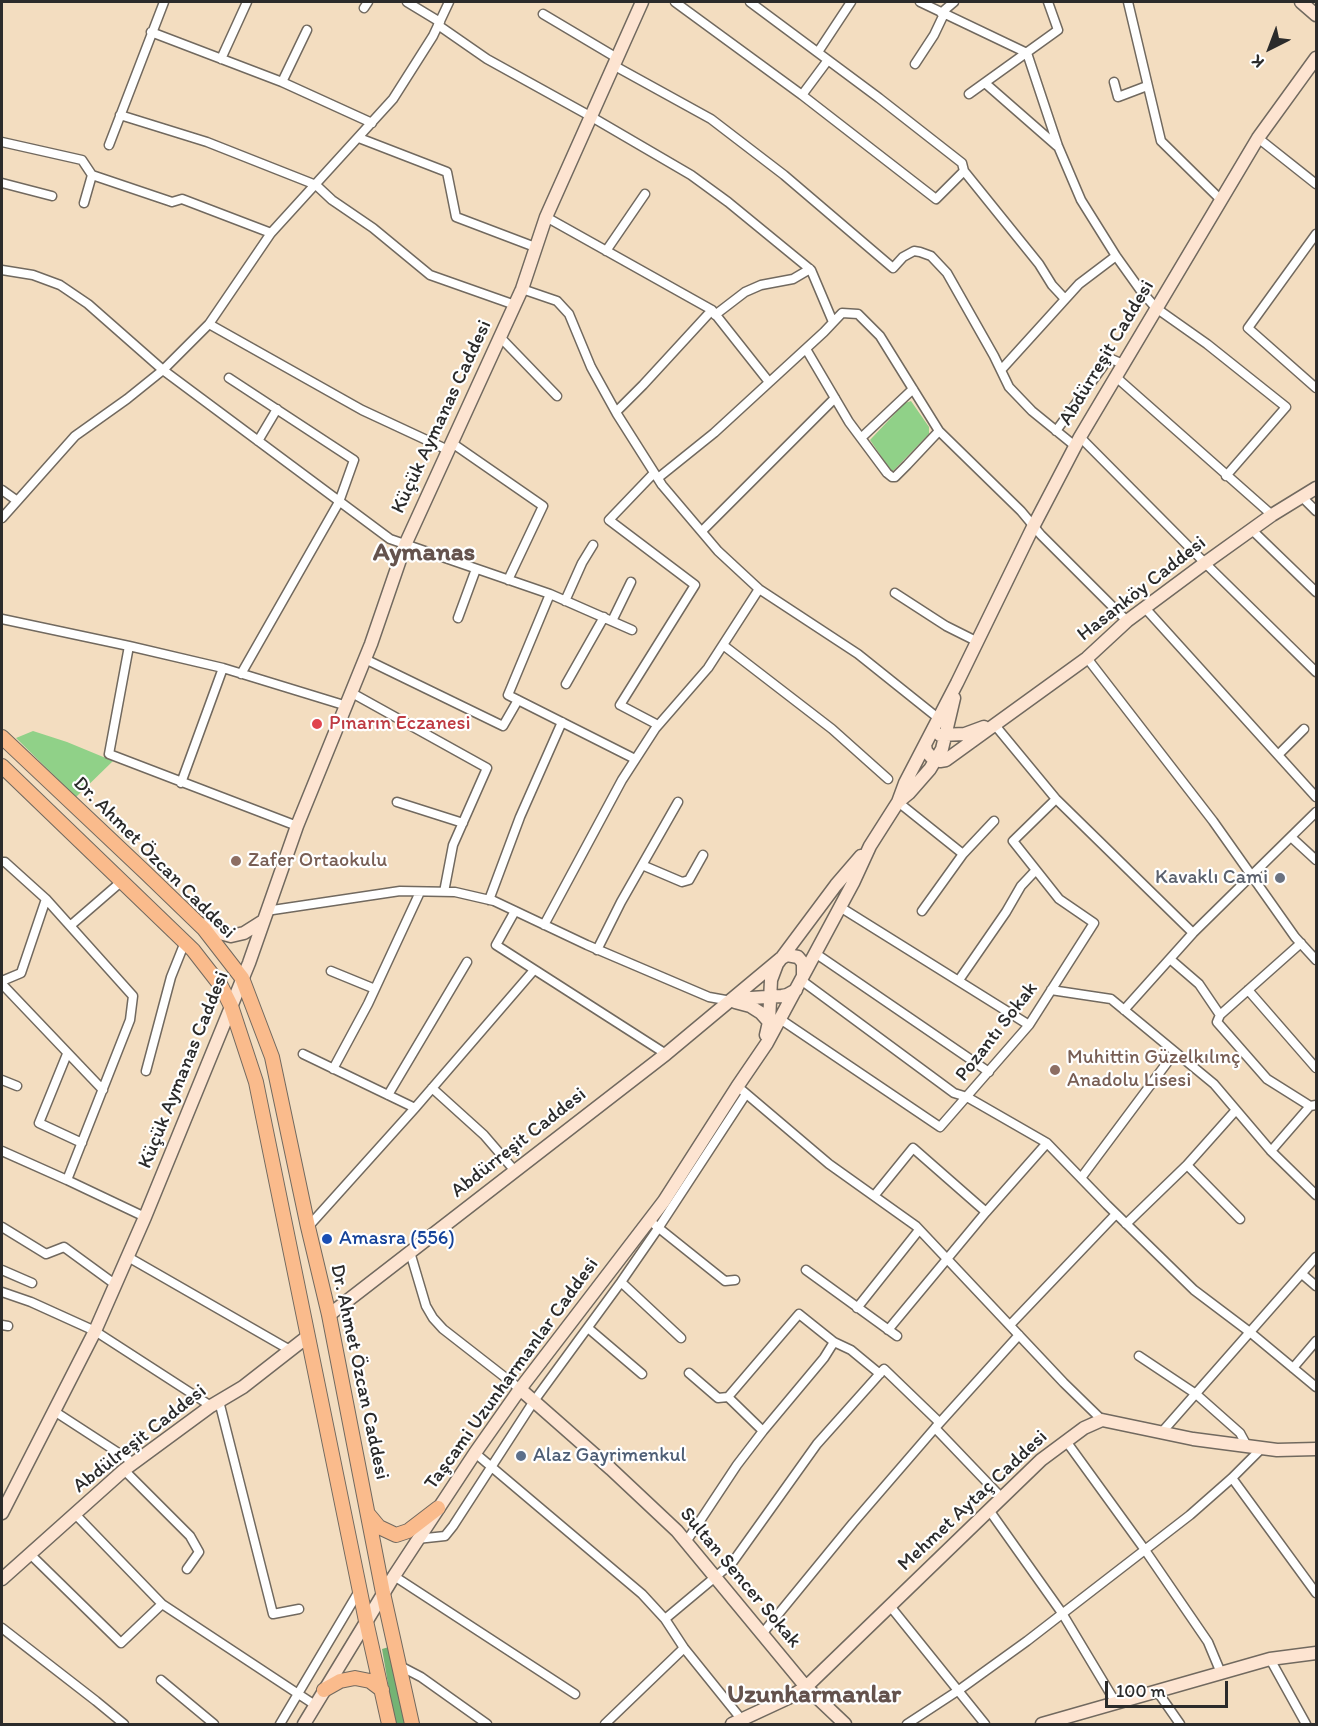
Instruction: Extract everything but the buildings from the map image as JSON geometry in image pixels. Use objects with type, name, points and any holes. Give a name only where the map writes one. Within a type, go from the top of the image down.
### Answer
[{"type":"main road","name":"Dr. Ahmet Özcan Caddesi","points":[[2,737],[204,929],[242,978],[272,1057],[308,1227],[330,1315],[383,1593],[412,1725]]},
{"type":"main road","name":"Dr. Ahmet Özcan Caddesi","points":[[2,766],[185,942],[221,986],[231,1006],[256,1082],[366,1621],[390,1725]]},
{"type":"main road","points":[[367,1511],[378,1527],[396,1534],[408,1531],[438,1508]]},
{"type":"main road","points":[[324,1690],[340,1681],[355,1678],[370,1681],[382,1690]]},
{"type":"street","points":[[109,145],[161,2]]},
{"type":"street","points":[[221,59],[247,2]]},
{"type":"street","points":[[407,2],[486,59],[691,175],[728,202],[810,269],[833,322]]},
{"type":"street","points":[[2,518],[75,436],[163,370],[209,324],[271,233],[393,99],[433,36],[449,2]]},
{"type":"street","name":"Küçük Aymanas Caddesi","points":[[2,1513],[95,1331],[145,1217],[242,978],[297,826],[365,659],[405,545],[522,289],[546,217],[642,2]]},
{"type":"street","points":[[675,2],[802,95],[936,199],[963,171]]},
{"type":"street","points":[[750,2],[962,163],[963,171],[1065,299]]},
{"type":"street","points":[[818,52],[851,2]]},
{"type":"street","points":[[920,2],[1027,53],[1058,146],[1081,200],[1141,291],[1156,308],[1207,344],[1287,407],[1226,476]]},
{"type":"street","points":[[915,64],[934,35],[943,14],[954,2]]},
{"type":"street","points":[[969,94],[1058,30],[1048,2]]},
{"type":"street","points":[[1128,2],[1161,141],[1220,199]]},
{"type":"street","points":[[1301,2],[1317,15]]},
{"type":"street","points":[[543,14],[711,119],[784,175],[893,268],[903,257],[915,251],[931,256],[947,273],[1009,387],[1032,411],[1056,431],[1077,442],[1315,668]]},
{"type":"street","points":[[282,82],[307,30]]},
{"type":"street","points":[[151,32],[282,82],[372,123]]},
{"type":"street","name":"Abdürreşit Caddesi","points":[[800,982],[870,846],[898,802],[902,789],[926,743],[944,716],[976,641],[1077,442],[1258,138],[1317,58]]},
{"type":"street","points":[[802,95],[828,60]]},
{"type":"street","points":[[1114,82],[1118,97],[1148,86]]},
{"type":"street","points":[[985,83],[1058,146]]},
{"type":"street","points":[[120,115],[207,142],[315,185],[332,200],[373,228],[430,275],[515,305]]},
{"type":"street","points":[[358,138],[447,172],[456,218],[535,247]]},
{"type":"street","points":[[1258,138],[1317,184]]},
{"type":"street","points":[[2,142],[82,160],[93,175],[172,202],[182,199],[271,233]]},
{"type":"street","points":[[84,203],[93,175]]},
{"type":"street","points":[[2,183],[52,196]]},
{"type":"street","points":[[606,251],[645,194]]},
{"type":"street","points":[[546,217],[713,312],[769,382]]},
{"type":"street","points":[[1317,234],[1248,328],[1317,388]]},
{"type":"street","points":[[1001,370],[1079,285],[1116,256]]},
{"type":"street","points":[[616,412],[713,312],[761,285],[793,279],[810,269]]},
{"type":"street","points":[[2,270],[33,275],[60,285],[88,304],[163,370],[390,539],[550,594],[632,630]]},
{"type":"street","points":[[522,289],[557,302],[569,314],[591,367],[616,412],[656,475],[718,551],[759,589],[858,654],[944,716],[955,728],[965,734]]},
{"type":"street","points":[[658,725],[620,705],[695,585],[609,520],[656,475],[714,433],[842,313],[858,314],[880,336],[939,431],[1021,511],[1041,535],[1127,621]]},
{"type":"street","points":[[209,324],[362,410],[450,447],[543,506],[508,580]]},
{"type":"street","points":[[500,337],[557,396]]},
{"type":"street","points":[[806,349],[861,438],[892,477],[895,477],[939,431]]},
{"type":"street","points":[[1056,431],[1108,358],[1123,364]]},
{"type":"street","points":[[229,378],[354,460],[339,502],[241,674]]},
{"type":"street","points":[[1116,378],[1272,515]]},
{"type":"street","points":[[861,438],[913,389]]},
{"type":"street","points":[[702,531],[835,398]]},
{"type":"street","points":[[258,441],[277,409]]},
{"type":"street","name":"Hasanköy Caddesi","points":[[941,760],[977,738],[1087,658],[1127,621],[1272,515],[1317,488]]},
{"type":"street","points":[[2,490],[16,500]]},
{"type":"street","points":[[1302,496],[1317,511]]},
{"type":"street","points":[[1252,530],[1317,592]]},
{"type":"street","points":[[566,601],[582,563],[593,545]]},
{"type":"street","points":[[458,618],[476,569]]},
{"type":"street","points":[[566,684],[631,582]]},
{"type":"street","points":[[544,925],[635,759],[658,725],[708,668],[759,589]]},
{"type":"street","points":[[895,593],[946,626],[976,641]]},
{"type":"street","points":[[550,594],[507,695],[635,759]]},
{"type":"street","points":[[1146,608],[1317,797]]},
{"type":"street","points":[[2,619],[224,668],[347,706]]},
{"type":"street","points":[[723,645],[832,729],[888,778]]},
{"type":"street","points":[[129,646],[109,754],[297,826]]},
{"type":"street","points":[[1087,658],[1206,812],[1301,943],[1317,960]]},
{"type":"street","points":[[365,659],[503,726],[518,700]]},
{"type":"street","points":[[181,783],[224,668]]},
{"type":"street","points":[[352,693],[488,768],[453,845],[444,892]]},
{"type":"street","name":"Abdürreşit Caddesi","points":[[898,802],[941,760],[947,735],[944,716]]},
{"type":"street","points":[[489,900],[520,817],[562,722]]},
{"type":"street","points":[[994,724],[1056,799],[1193,933]]},
{"type":"street","name":"Hasanköy Caddesi","points":[[926,743],[936,735],[965,734],[994,724]]},
{"type":"street","points":[[1278,754],[1304,729]]},
{"type":"street","points":[[926,743],[928,754],[941,760]]},
{"type":"street","points":[[959,980],[1021,886],[1036,870],[1013,841],[1056,799]]},
{"type":"street","points":[[397,802],[463,823]]},
{"type":"street","points":[[597,950],[621,902],[678,802]]},
{"type":"street","points":[[898,802],[963,854]]},
{"type":"street","points":[[1124,1010],[1193,933],[1317,812]]},
{"type":"street","points":[[922,911],[963,854],[994,821]]},
{"type":"street","points":[[1291,837],[1317,860]]},
{"type":"street","name":"Abdürreşit Caddesi","points":[[330,1315],[666,1054],[780,959],[836,885],[870,846]]},
{"type":"street","points":[[642,865],[682,882],[689,879],[703,855]]},
{"type":"street","points":[[2,862],[5,862],[46,899],[133,996],[130,1020],[67,1180]]},
{"type":"street","name":"Pozantı Sokak","points":[[775,1020],[940,1127],[1029,1025],[1094,923],[1059,899],[1036,870]]},
{"type":"street","points":[[70,926],[122,881]]},
{"type":"street","points":[[195,921],[216,932],[231,936],[244,933],[265,916],[400,891],[455,892],[489,900],[597,950],[709,997],[750,1006],[775,1020]]},
{"type":"street","points":[[333,1069],[375,989],[420,891]]},
{"type":"street","points":[[46,899],[21,973],[2,983],[103,1090]]},
{"type":"street","points":[[840,907],[1029,1025]]},
{"type":"street","points":[[514,911],[496,945],[666,1054]]},
{"type":"street","points":[[146,1071],[171,977],[185,942]]},
{"type":"street","points":[[1271,1151],[1313,1105],[1267,1079],[1217,1022],[1220,1015],[1301,943]]},
{"type":"street","points":[[815,953],[989,1072]]},
{"type":"street","points":[[731,1001],[787,995],[800,982],[803,963],[798,957],[788,955],[780,959]]},
{"type":"street","name":"Taşcami Uzunharmanlar Caddesi","points":[[775,1020],[770,997],[772,974],[780,959]]},
{"type":"street","points":[[1170,959],[1198,984],[1220,1015]]},
{"type":"street","points":[[388,1095],[467,962]]},
{"type":"street","points":[[308,1227],[534,970]]},
{"type":"street","points":[[331,971],[375,989]]},
{"type":"street","points":[[800,982],[954,1093],[967,1097],[1047,1143],[1116,1215],[1194,1290],[1317,1387]]},
{"type":"street","name":"Taşcami Uzunharmanlar Caddesi","points":[[304,1725],[383,1593],[475,1453],[520,1389],[654,1224],[671,1192],[741,1090],[775,1020],[800,982]]},
{"type":"street","points":[[1051,990],[1111,999],[1214,1084],[1271,1151],[1317,1195]]},
{"type":"street","points":[[1248,990],[1317,1068]]},
{"type":"street","points":[[1081,1178],[1175,1052]]},
{"type":"street","points":[[67,1054],[39,1123],[82,1143]]},
{"type":"street","points":[[303,1054],[415,1108]]},
{"type":"street","points":[[2,1080],[17,1086]]},
{"type":"street","points":[[432,1088],[484,1135],[515,1171]]},
{"type":"street","points":[[741,1090],[829,1164],[920,1230],[1064,1383],[1102,1420],[1192,1438],[1247,1446],[1277,1450],[1317,1449]]},
{"type":"street","points":[[1126,1224],[1188,1165],[1236,1110]]},
{"type":"street","points":[[888,1330],[1047,1143]]},
{"type":"street","points":[[874,1196],[913,1148],[986,1212]]},
{"type":"street","points":[[2,1151],[145,1217]]},
{"type":"street","points":[[1188,1165],[1240,1220]]},
{"type":"street","points":[[1010,1325],[1116,1215]]},
{"type":"street","points":[[417,1539],[445,1536],[453,1526],[534,1401],[621,1282],[654,1224],[726,1281],[735,1280]]},
{"type":"street","points":[[2,1227],[46,1254],[64,1247],[116,1285]]},
{"type":"street","points":[[857,1308],[920,1230]]},
{"type":"street","points":[[410,1252],[426,1306],[433,1318],[443,1329],[520,1389]]},
{"type":"street","points":[[128,1257],[290,1350]]},
{"type":"street","points":[[1162,1432],[1317,1257]]},
{"type":"street","points":[[2,1270],[32,1283]]},
{"type":"street","points":[[806,1270],[897,1336]]},
{"type":"street","points":[[1302,1274],[1317,1286]]},
{"type":"street","points":[[621,1282],[681,1338]]},
{"type":"street","points":[[2,1292],[31,1302],[95,1331],[215,1403],[273,1614],[299,1609]]},
{"type":"street","points":[[689,1373],[718,1398],[728,1397],[799,1314],[880,1374]]},
{"type":"street","points":[[588,1328],[642,1374]]},
{"type":"street","points":[[762,1634],[937,1425],[1019,1335]]},
{"type":"street","name":"Abdülreşit Caddesi","points":[[2,1579],[129,1466],[215,1403],[243,1387],[307,1337]]},
{"type":"street","points":[[1293,1368],[1317,1341]]},
{"type":"street","points":[[686,1542],[763,1431],[824,1359],[834,1342]]},
{"type":"street","points":[[1139,1356],[1196,1394],[1240,1433],[1247,1446]]},
{"type":"street","points":[[665,1619],[732,1563],[817,1444],[885,1369],[1002,1498]]},
{"type":"street","name":"Sultan Sencer Sokak","points":[[520,1389],[678,1531],[806,1687],[843,1724]]},
{"type":"street","points":[[728,1397],[763,1431]]},
{"type":"street","points":[[54,1411],[129,1466],[190,1536],[199,1552],[187,1569]]},
{"type":"street","name":"Mehmet Aytaç Caddesi","points":[[737,1722],[806,1687],[1041,1460],[1084,1428],[1102,1420]]},
{"type":"street","points":[[1066,1441],[1208,1642],[1221,1673]]},
{"type":"street","points":[[907,1725],[959,1690],[1190,1515],[1262,1448]]},
{"type":"street","points":[[475,1453],[642,1594],[665,1619],[737,1722]]},
{"type":"street","points":[[1232,1478],[1317,1593]]},
{"type":"street","points":[[989,1510],[1062,1613],[1116,1703]]},
{"type":"street","points":[[75,1514],[162,1604],[315,1705]]},
{"type":"street","points":[[30,1554],[121,1642],[162,1604]]},
{"type":"street","points":[[394,1576],[575,1694]]},
{"type":"street","points":[[280,1725],[361,1588]]},
{"type":"street","points":[[890,1606],[985,1725]]},
{"type":"street","points":[[2,1628],[124,1725]]},
{"type":"street","points":[[605,1725],[684,1648]]},
{"type":"street","points":[[1042,1725],[1270,1659],[1317,1653]]},
{"type":"street","points":[[1270,1659],[1306,1725]]},
{"type":"street","points":[[398,1665],[421,1677],[487,1725]]},
{"type":"street","points":[[161,1680],[214,1725]]},
{"type":"street","points":[[1157,1691],[1180,1725]]},
{"type":"green space","points":[[911,401],[929,427],[929,434],[892,472],[870,440],[905,403]]},
{"type":"green space","points":[[33,731],[113,761],[76,797],[16,738]]},
{"type":"green space","points":[[389,1647],[407,1724],[395,1724],[382,1649]]},
{"type":"place","name":"Pınarın Eczanesi","points":[[317,724]]},
{"type":"place","name":"Zafer Ortaokulu","points":[[236,861]]},
{"type":"place","name":"Kavaklı Cami","points":[[1280,878]]},
{"type":"place","name":"Muhittin Güzelkılınç Anadolu Lisesi","points":[[1055,1070]]},
{"type":"place","name":"Amasra (556)","points":[[327,1239]]},
{"type":"place","name":"Alaz Gayrimenkul","points":[[521,1456]]},
{"type":"district","name":"Aymanas","points":[[424,553]]},
{"type":"district","name":"Uzunharmanlar","points":[[814,1695]]}]
